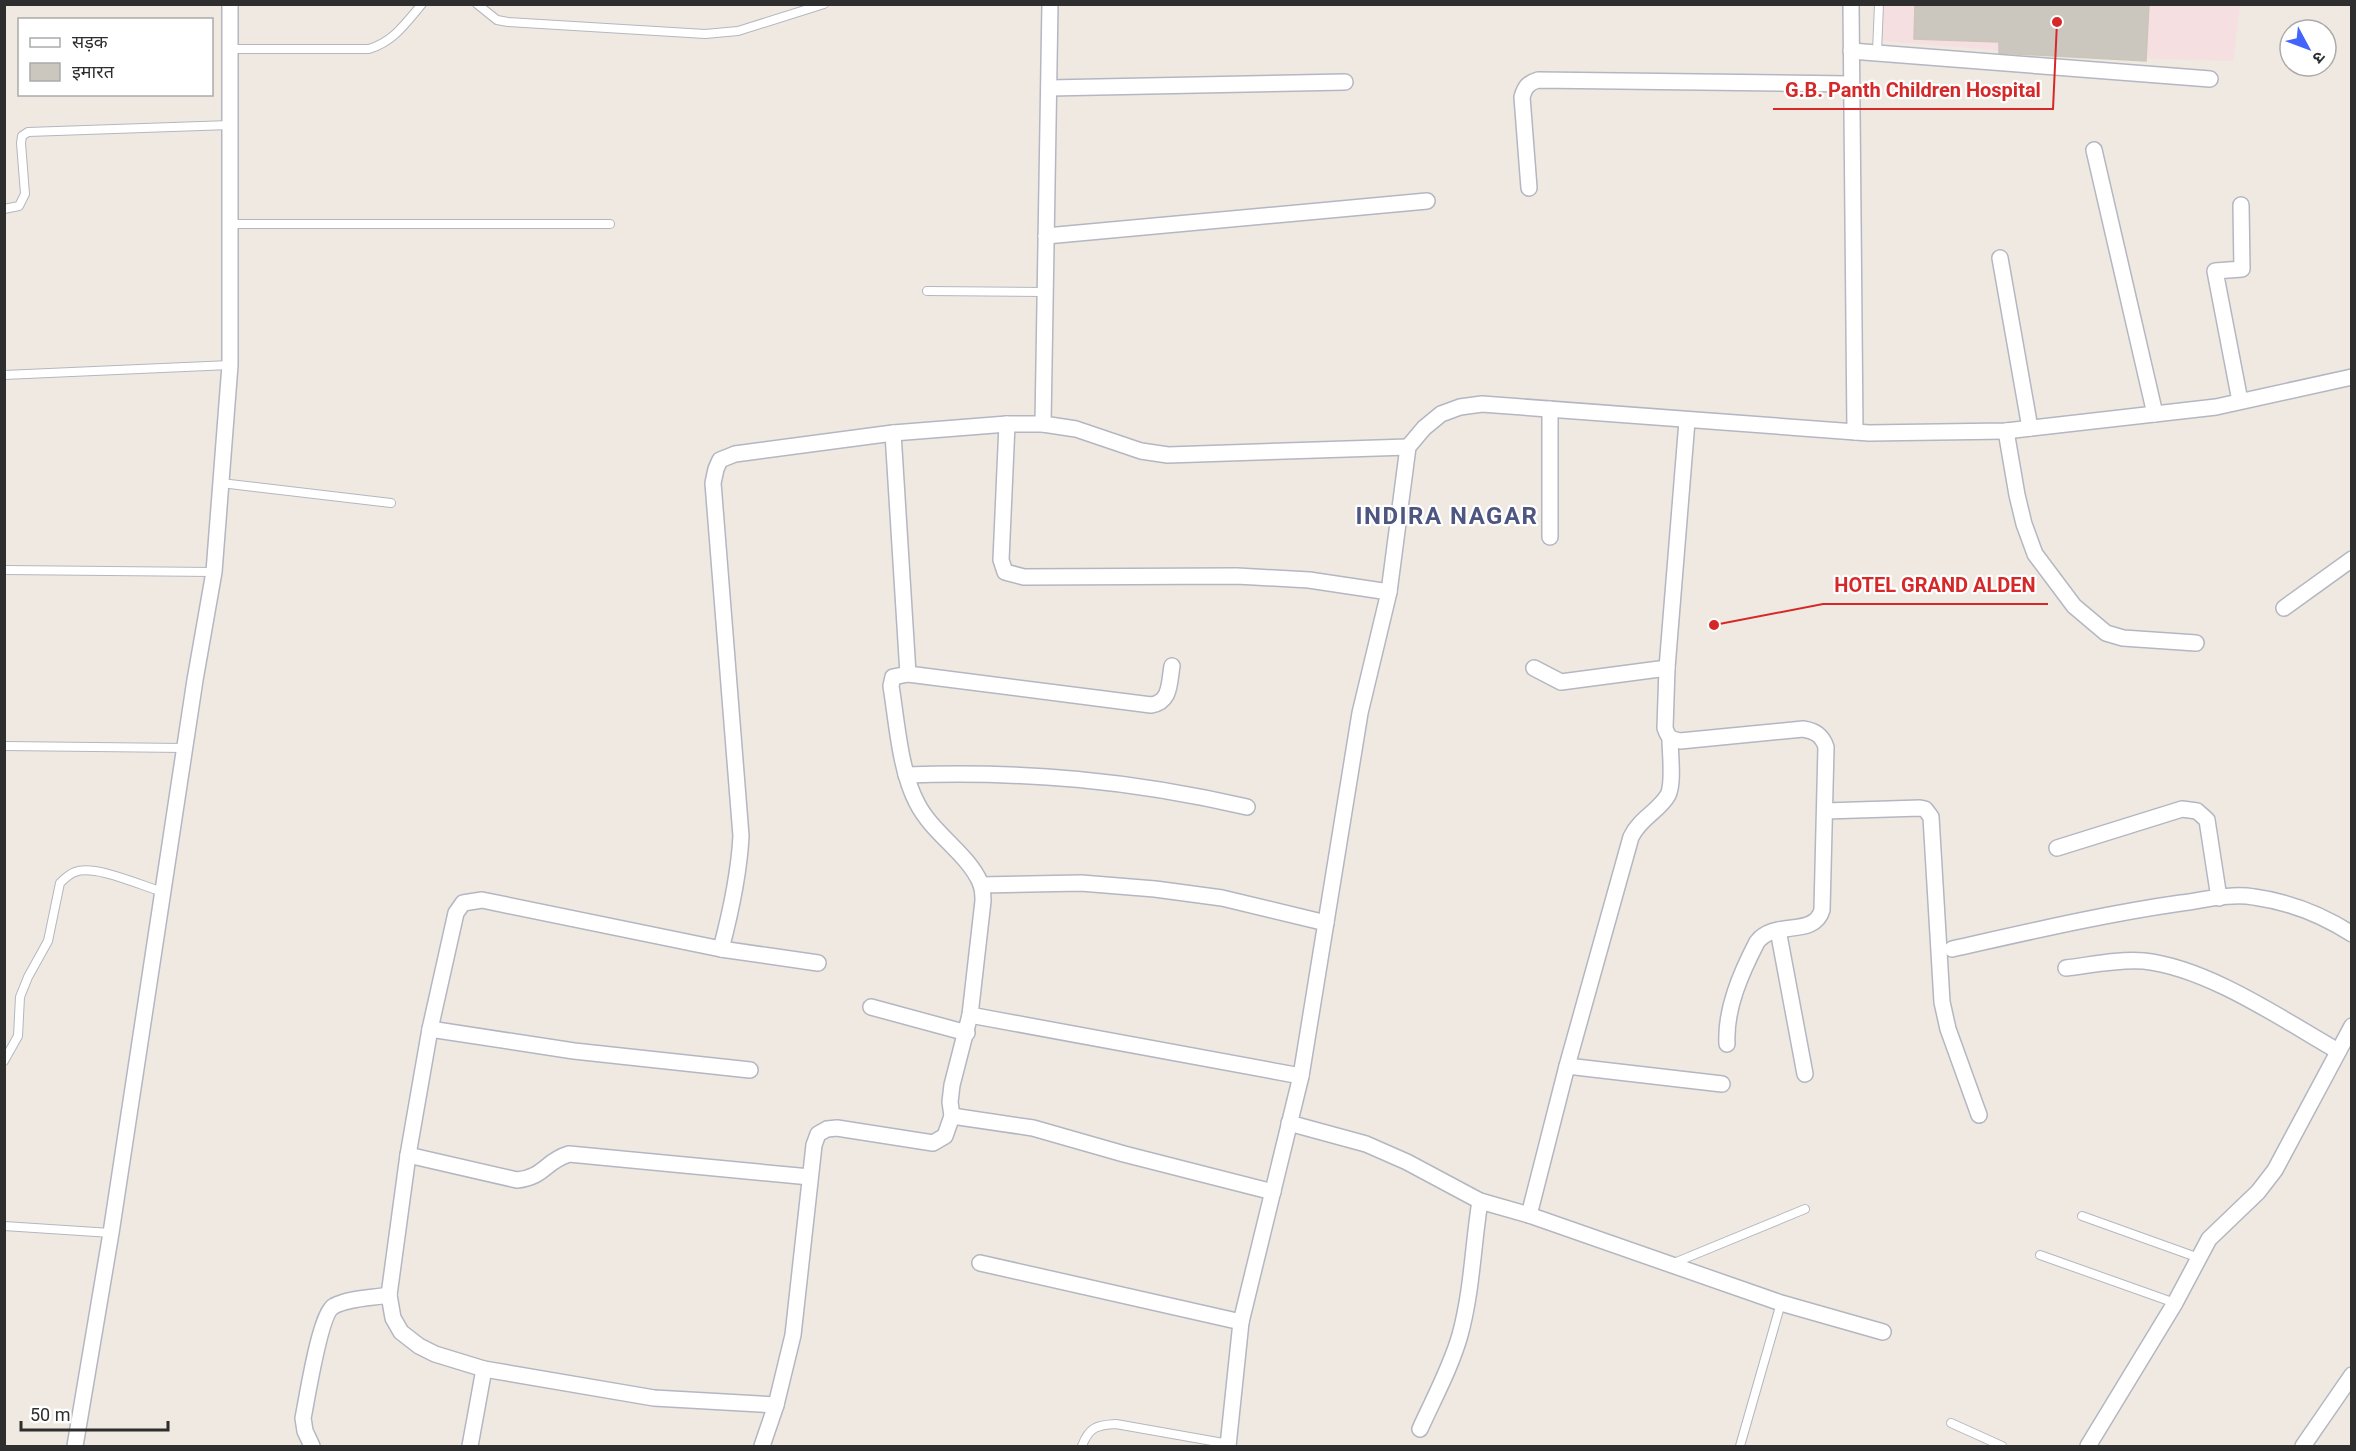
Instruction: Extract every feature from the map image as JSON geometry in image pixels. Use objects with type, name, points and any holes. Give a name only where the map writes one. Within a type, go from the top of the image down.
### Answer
[{"type":"street","points":[[75,1446],[111,1233],[184,748],[214,572],[230,364],[230,4]]},
{"type":"street","points":[[1043,424],[1050,4]]},
{"type":"street","points":[[1851,4],[1855,432]]},
{"type":"street","points":[[1851,51],[2210,79]]},
{"type":"street","points":[[1529,188],[1522,97],[1524,89],[1530,82],[1538,80],[1850,84]]},
{"type":"street","points":[[1049,88],[1345,82]]},
{"type":"street","points":[[2094,150],[2156,414]]},
{"type":"street","points":[[1046,236],[1427,201]]},
{"type":"street","points":[[2240,402],[2215,271],[2242,269],[2241,205]]},
{"type":"street","points":[[2000,258],[2030,428]]},
{"type":"street","points":[[1229,1445],[1241,1322],[1288,1123],[1302,1076],[1360,713],[1389,591],[1408,447],[1424,428],[1441,414],[1460,407],[1482,404],[1855,432],[2006,431],[2240,402],[2352,377]]},
{"type":"street","points":[[1550,409],[1550,537]]},
{"type":"street","points":[[1528,1215],[1631,837],[1641,822],[1662,803],[1670,792],[1670,739],[1665,728],[1667,668],[1687,421]]},
{"type":"street","points":[[1007,424],[1001,560],[1005,572],[1024,577],[1237,576],[1309,580],[1389,591]]},
{"type":"street","points":[[721,949],[734,896],[741,836],[713,483],[720,460],[735,454],[893,433],[1007,424],[1043,424],[1076,429],[1141,451],[1168,455],[1408,447]]},
{"type":"street","points":[[2006,431],[2024,525],[2035,555],[2074,606],[2106,633],[2124,638],[2196,643]]},
{"type":"street","points":[[893,433],[908,674]]},
{"type":"street","points":[[2284,608],[2352,559]]},
{"type":"street","points":[[762,1446],[777,1405],[793,1335],[810,1177],[818,1134],[827,1129],[837,1128],[933,1143],[940,1141],[945,1136],[952,1116],[950,1102],[952,1085],[967,1033],[983,901],[981,885],[974,872],[930,822],[917,803],[906,776],[891,681],[893,678],[908,674],[1151,705],[1161,704],[1166,698],[1172,666]]},
{"type":"street","points":[[1533,668],[1561,682],[1667,668]]},
{"type":"street","points":[[1670,739],[1680,741],[1803,729],[1811,730],[1824,739],[1826,747],[1821,916],[1804,927],[1778,930],[1762,935],[1753,950],[1728,1017],[1727,1044]]},
{"type":"street","points":[[906,776],[1003,774],[1103,780],[1153,787],[1247,807]]},
{"type":"street","points":[[1825,810],[1920,808],[1929,813],[1942,1002],[1948,1029],[1979,1115]]},
{"type":"street","points":[[2057,848],[2181,809],[2198,811],[2207,820],[2219,898]]},
{"type":"street","points":[[981,885],[1081,883],[1155,889],[1222,898],[1326,923]]},
{"type":"street","points":[[1952,949],[2126,911],[2219,898],[2252,896],[2298,906],[2352,934]]},
{"type":"street","points":[[777,1405],[654,1398],[484,1369],[435,1354],[419,1346],[401,1332],[393,1318],[389,1295],[408,1155],[430,1029],[456,913],[463,903],[482,900],[721,949],[818,963]]},
{"type":"street","points":[[1778,930],[1805,1074]]},
{"type":"street","points":[[2066,968],[2116,961],[2144,961],[2187,971],[2235,993],[2338,1051]]},
{"type":"street","points":[[871,1007],[967,1033]]},
{"type":"street","points":[[970,1015],[1302,1076]]},
{"type":"street","points":[[2088,1446],[2175,1304],[2209,1239],[2258,1192],[2275,1170],[2352,1026]]},
{"type":"street","points":[[430,1029],[574,1051],[750,1070]]},
{"type":"street","points":[[1567,1066],[1722,1084]]},
{"type":"street","points":[[952,1116],[1033,1128],[1125,1155],[1273,1192]]},
{"type":"street","points":[[1288,1123],[1366,1144],[1407,1162],[1480,1201],[1528,1215],[1781,1303],[1883,1332]]},
{"type":"street","points":[[408,1155],[516,1180],[531,1179],[559,1157],[568,1154],[810,1177]]},
{"type":"street","points":[[1420,1429],[1460,1335],[1469,1287],[1480,1201]]},
{"type":"street","points":[[980,1263],[1241,1322]]},
{"type":"street","points":[[312,1446],[305,1431],[303,1418],[326,1315],[331,1307],[389,1295]]},
{"type":"street","points":[[470,1446],[484,1369]]},
{"type":"street","points":[[2303,1446],[2352,1375]]},
{"type":"lane","points":[[230,49],[369,49],[395,36],[422,4]]},
{"type":"lane","points":[[477,4],[496,20],[508,22],[705,34],[738,31],[824,4]]},
{"type":"lane","points":[[1877,52],[1879,4]]},
{"type":"lane","points":[[4,209],[19,206],[23,202],[25,194],[21,143],[22,136],[28,132],[230,125]]},
{"type":"lane","points":[[230,224],[610,224]]},
{"type":"lane","points":[[927,291],[1045,292]]},
{"type":"lane","points":[[4,375],[230,364]]},
{"type":"lane","points":[[221,483],[391,502]]},
{"type":"lane","points":[[4,570],[214,572]]},
{"type":"lane","points":[[4,746],[184,748]]},
{"type":"lane","points":[[4,1060],[18,1036],[20,997],[48,941],[60,883],[76,871],[100,872],[163,892]]},
{"type":"lane","points":[[1670,1264],[1805,1209]]},
{"type":"lane","points":[[2082,1216],[2199,1258]]},
{"type":"lane","points":[[4,1226],[111,1233]]},
{"type":"lane","points":[[2040,1255],[2175,1304]]},
{"type":"lane","points":[[1740,1446],[1781,1303]]},
{"type":"lane","points":[[1951,1423],[2002,1446]]},
{"type":"lane","points":[[1082,1446],[1089,1431],[1100,1425],[1116,1425],[1229,1445]]},
{"type":"shaded area","points":[[1877,5],[2240,5],[2233,61],[2063,56],[1873,40]]},
{"type":"building","points":[[1915,4],[2149,4],[2146,61],[1999,53],[1999,42],[1914,39]]},
{"type":"place","name":"G.B. Panth Children Hospital","points":[[2057,22]]},
{"type":"place","name":"HOTEL GRAND ALDEN","points":[[1714,625]]},
{"type":"district","name":"INDIRA NAGAR","points":[[1447,516]]}]
